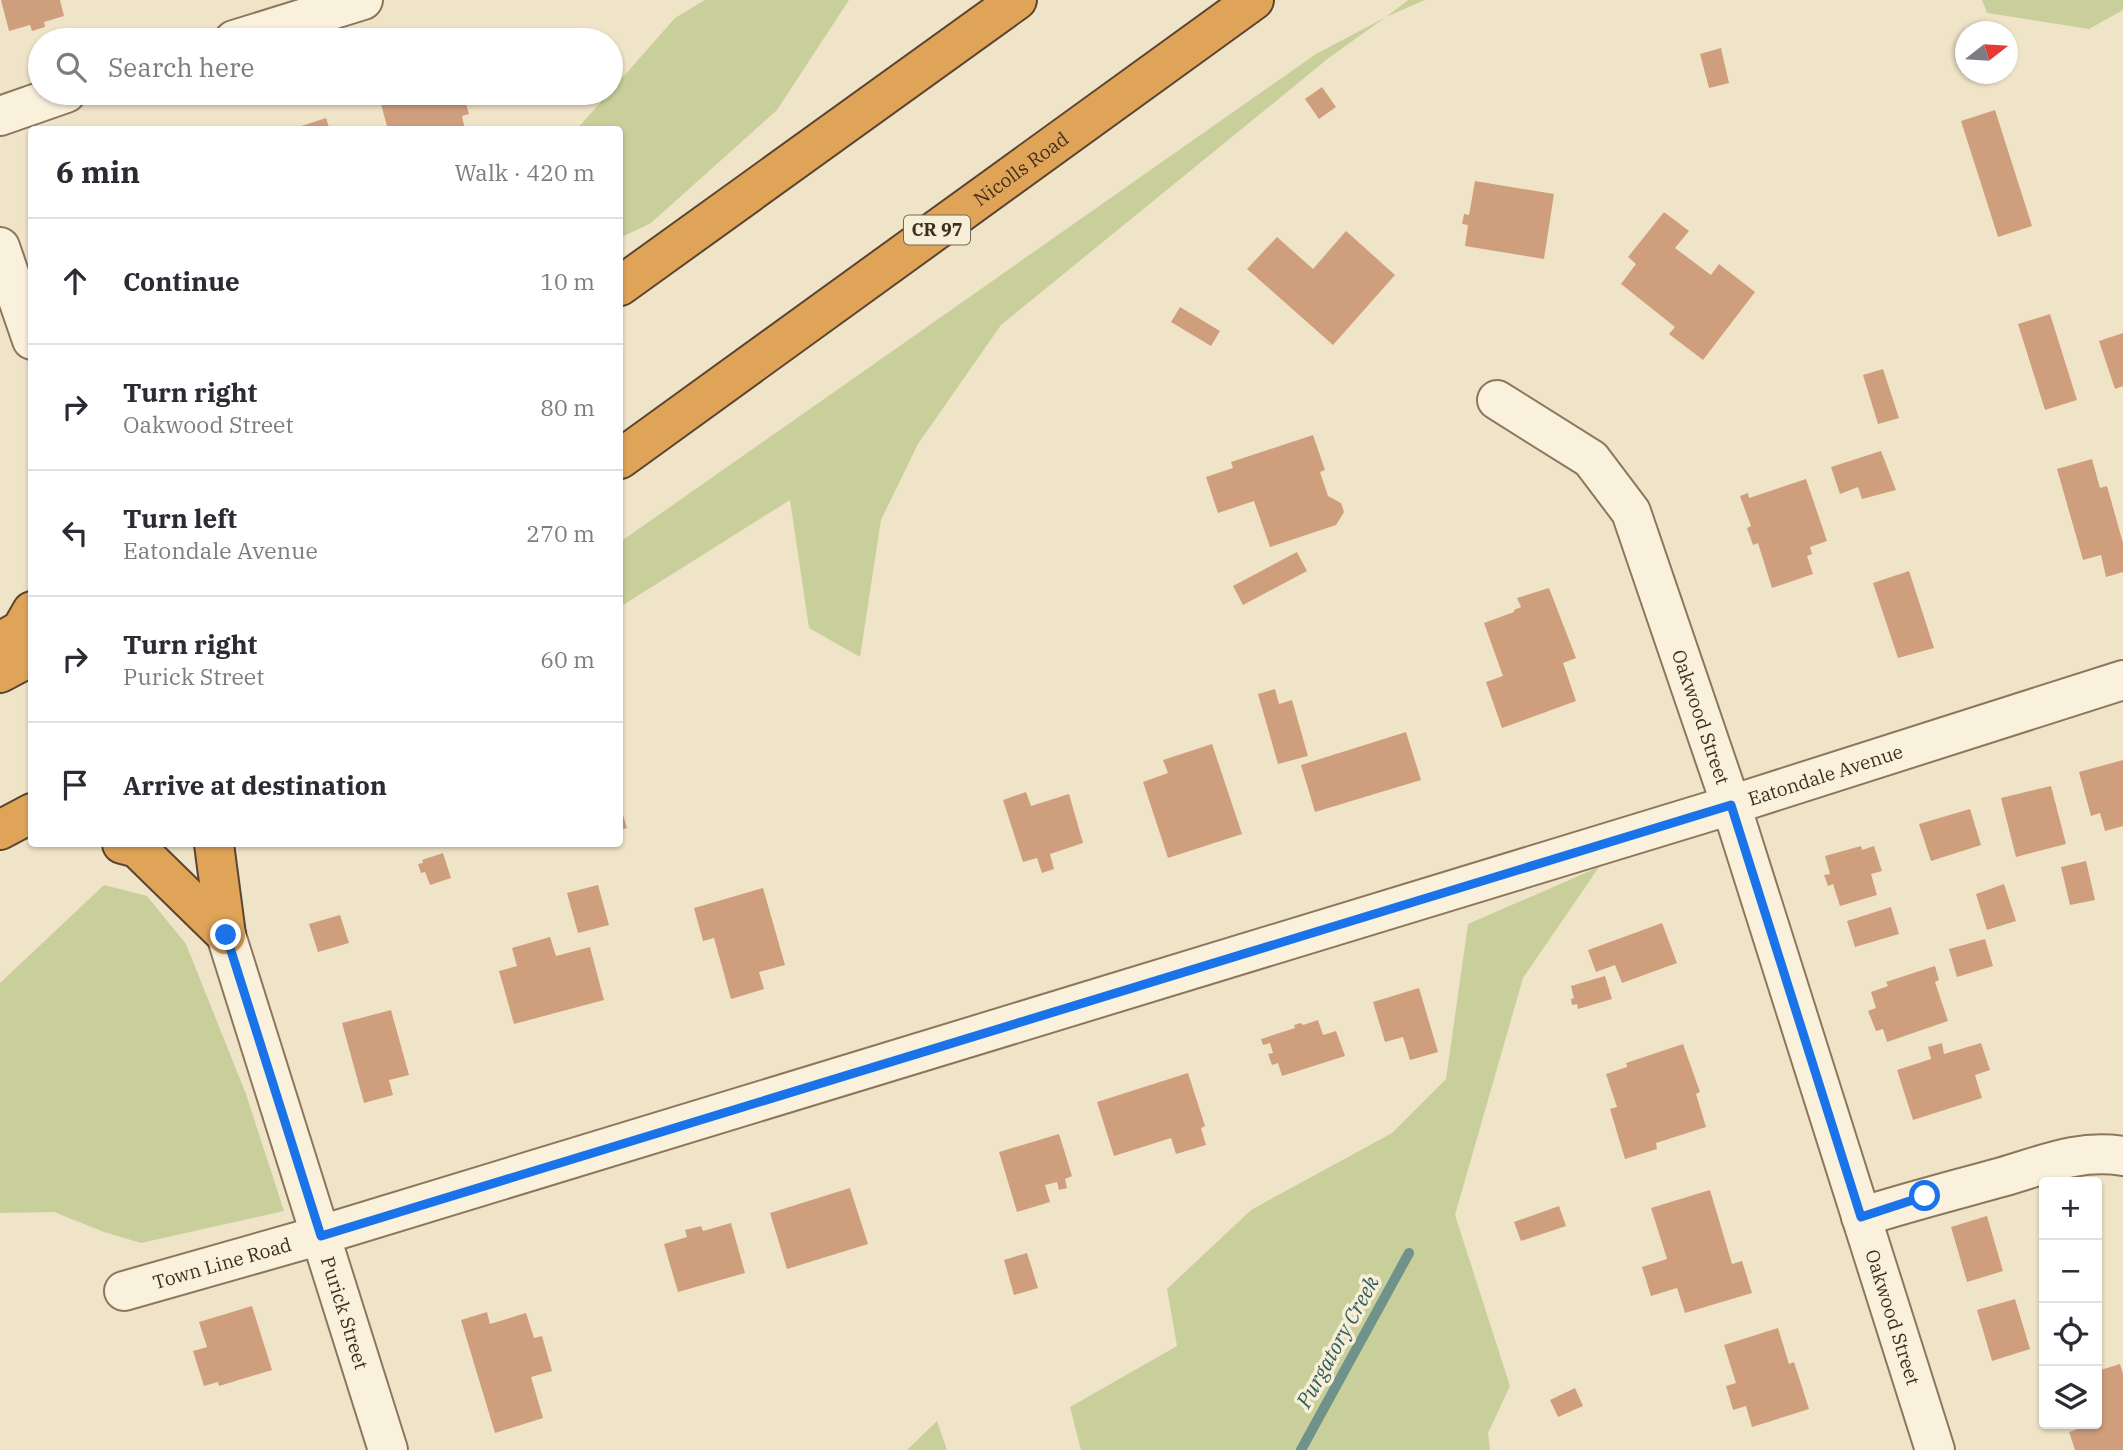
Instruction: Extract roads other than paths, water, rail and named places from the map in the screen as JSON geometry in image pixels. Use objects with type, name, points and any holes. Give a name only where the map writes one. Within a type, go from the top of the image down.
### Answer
[{"type":"highway","points":[[623,284],[1017,0]]},
{"type":"highway","name":"Nicolls Road","points":[[623,458],[1254,0]]},
{"type":"highway","points":[[0,642],[21,630],[28,618]]},
{"type":"highway","points":[[0,673],[28,658]]},
{"type":"highway","points":[[0,830],[28,815]]},
{"type":"highway","points":[[0,853],[28,842]]},
{"type":"highway","points":[[133,847],[226,935]]},
{"type":"highway","points":[[214,847],[226,935]]},
{"type":"street","points":[[273,28],[363,0]]},
{"type":"street","points":[[0,116],[32,105]]},
{"type":"street","points":[[0,247],[28,328]]},
{"type":"street","name":"Oakwood Street","points":[[1497,400],[1591,459],[1631,512],[1731,805],[1935,1450]]},
{"type":"street","name":"Eatondale Avenue","points":[[321,1236],[1731,805],[2123,680]]},
{"type":"street","name":"Purick Street","points":[[226,935],[388,1450]]},
{"type":"street","points":[[1861,1217],[2053,1160],[2103,1153],[2123,1156]]},
{"type":"street","name":"Town Line Road","points":[[124,1291],[321,1236]]},
{"type":"waterway","name":"Purgatory Creek","points":[[1301,1450],[1409,1253]]}]
